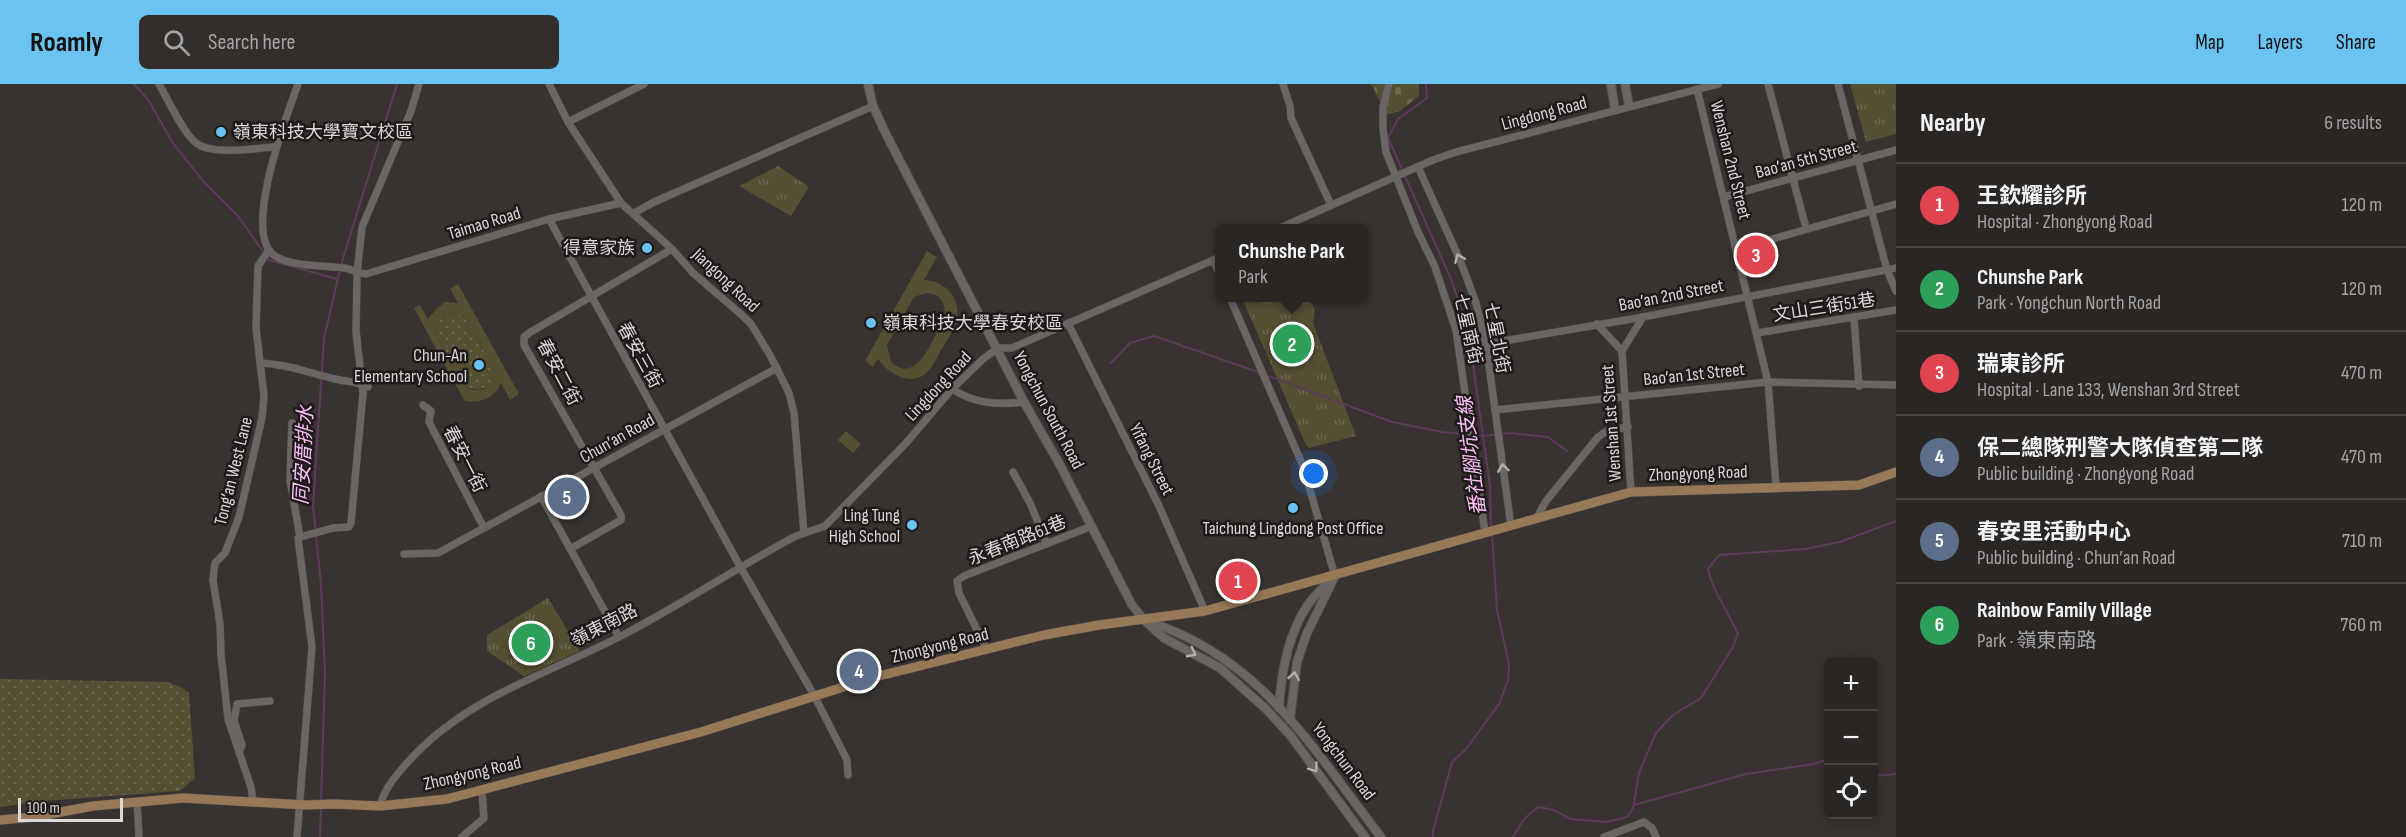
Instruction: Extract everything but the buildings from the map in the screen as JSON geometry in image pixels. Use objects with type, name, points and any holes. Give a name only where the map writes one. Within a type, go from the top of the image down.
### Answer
[{"type":"main road","name":"Zhongyong Road","points":[[303,805],[380,806],[431,801],[482,791],[701,732],[875,677],[1044,635],[1205,611],[1631,492],[1859,485],[1896,472]]},
{"type":"main road","points":[[0,820],[34,817],[93,806],[183,798],[303,805]]},
{"type":"street","points":[[159,84],[196,143],[202,147],[226,150],[275,147]]},
{"type":"street","points":[[298,84],[275,147],[269,173],[264,237],[269,250],[281,259],[320,267],[346,268],[357,273]]},
{"type":"street","points":[[297,837],[303,805],[312,647],[298,538],[333,528],[349,527],[351,523],[365,385],[356,331],[357,273],[365,218],[411,111],[419,84]]},
{"type":"street","name":"Jiangong Road","points":[[549,84],[568,122],[621,203],[672,249],[693,273],[751,324],[777,368],[789,393],[794,413],[804,533]]},
{"type":"street","points":[[568,122],[644,84]]},
{"type":"street","name":"Yongchun South Road","points":[[868,84],[873,106],[1024,402],[1132,605],[1144,620],[1164,638],[1220,668],[1278,721]]},
{"type":"street","points":[[1283,84],[1290,105],[1291,118],[1330,205]]},
{"type":"street","name":"七星南街","points":[[1389,84],[1383,107],[1386,152],[1435,267],[1456,330],[1487,532]]},
{"type":"street","points":[[1611,84],[1615,110]]},
{"type":"street","points":[[1625,84],[1629,106]]},
{"type":"street","name":"Lingdong Road","points":[[1398,176],[1456,152],[1718,84]]},
{"type":"street","points":[[1768,84],[1806,228]]},
{"type":"street","points":[[1838,84],[1887,270],[1896,291]]},
{"type":"street","name":"Wenshan 2nd Street","points":[[1697,89],[1768,382],[1776,486]]},
{"type":"street","points":[[634,213],[873,106]]},
{"type":"street","name":"Bao’an 5th Street","points":[[1724,197],[1896,150]]},
{"type":"street","name":"七星北街","points":[[1416,168],[1460,260],[1476,303],[1486,344],[1507,527]]},
{"type":"street","points":[[1289,224],[1398,176]]},
{"type":"street","name":"Taimao Road","points":[[357,273],[366,274],[549,219],[621,203]]},
{"type":"street","points":[[1737,249],[1896,204]]},
{"type":"street","name":"春安三街","points":[[549,219],[741,568]]},
{"type":"street","name":"春安二街","points":[[570,549],[621,520],[621,515],[524,345],[525,338],[529,333],[672,249]]},
{"type":"street","name":"Tong’an West Lane","points":[[253,802],[251,786],[228,719],[214,573],[215,563],[225,553],[239,517],[257,447],[264,396],[256,328],[258,266],[269,250]]},
{"type":"street","name":"Lingdong Road","points":[[804,533],[825,526],[907,442],[952,389],[998,348],[1012,348],[1215,259]]},
{"type":"street","name":"Bao’an 2nd Street","points":[[1486,344],[1643,317],[1896,268]]},
{"type":"street","points":[[1232,302],[1303,466],[1335,576],[1307,633],[1297,663],[1290,735]]},
{"type":"street","name":"文山三街51巷","points":[[1757,333],[1896,310]]},
{"type":"street","points":[[1597,324],[1622,351],[1643,317]]},
{"type":"street","points":[[1854,318],[1859,386]]},
{"type":"street","name":"Yifang Street","points":[[1068,323],[1159,506],[1205,611]]},
{"type":"street","name":"Wenshan 1st Street","points":[[1622,351],[1631,492]]},
{"type":"street","points":[[260,363],[281,364],[365,385]]},
{"type":"street","name":"Chun’an Road","points":[[404,554],[438,553],[777,368]]},
{"type":"street","name":"Bao’an 1st Street","points":[[1495,410],[1768,382],[1859,386],[1896,385]]},
{"type":"street","points":[[952,389],[979,402],[1000,404],[1024,402]]},
{"type":"street","name":"春安一街","points":[[423,405],[431,411],[429,422],[484,528]]},
{"type":"street","points":[[292,423],[290,480],[302,536]]},
{"type":"street","points":[[1536,519],[1546,501],[1598,437],[1607,431],[1628,427]]},
{"type":"street","points":[[1013,472],[1030,503],[1047,544]]},
{"type":"street","points":[[541,496],[619,637]]},
{"type":"street","name":"永春南路61巷","points":[[987,650],[959,593],[957,581],[964,576],[1092,526]]},
{"type":"street","name":"嶺東南路","points":[[380,806],[382,795],[402,769],[427,743],[455,720],[517,683],[619,637],[804,533]]},
{"type":"street","points":[[741,568],[815,697],[847,760],[848,775]]},
{"type":"street","points":[[1278,721],[1282,677],[1296,628],[1307,605],[1335,576]]},
{"type":"street","points":[[1144,620],[1174,630],[1223,658],[1251,678],[1279,706]]},
{"type":"street","points":[[239,752],[242,745],[234,720],[237,704],[270,701]]},
{"type":"street","name":"Yongchun Road","points":[[1279,706],[1381,837]]},
{"type":"street","name":"Yongchun Road","points":[[1278,721],[1365,837]]},
{"type":"street","points":[[462,837],[484,818],[482,791]]},
{"type":"street","points":[[137,802],[139,837]]},
{"type":"street","points":[[1604,837],[1644,822],[1652,828],[1656,837]]},
{"type":"green space","points":[[1370,84],[1419,84],[1419,96],[1400,111],[1386,115]]},
{"type":"green space","points":[[1850,84],[1896,84],[1896,134],[1866,142]]},
{"type":"green space","points":[[778,166],[809,187],[791,216],[739,186]]},
{"type":"green space","points":[[927,251],[937,257],[924,280],[940,284],[952,294],[957,316],[952,332],[933,365],[923,376],[909,379],[888,370],[878,359],[873,367],[865,361]],"holes":[[[926,293],[943,303],[944,316],[924,355],[909,368],[901,368],[891,362],[887,345],[914,297]]]},
{"type":"green space","points":[[458,284],[519,394],[510,400],[501,383],[495,393],[486,399],[475,402],[464,400],[414,308],[420,305],[428,319],[445,302],[458,303],[450,289]],"holes":[[[451,313],[465,316],[494,370],[492,380],[484,389],[472,390],[465,386],[436,334],[439,320]]]},
{"type":"green space","points":[[1244,302],[1311,302],[1315,310],[1313,323],[1356,436],[1309,448]]},
{"type":"green space","points":[[451,313],[465,316],[494,370],[489,385],[485,387],[475,389],[465,386],[436,334],[439,320]]},
{"type":"green space","points":[[846,431],[861,444],[853,453],[838,440]]},
{"type":"green space","points":[[548,598],[580,651],[524,676],[487,651],[487,635]]},
{"type":"green space","points":[[0,679],[168,682],[182,688],[189,693],[195,778],[180,791],[44,801],[0,807]]},
{"type":"waterway","points":[[134,84],[149,101],[172,142],[203,181],[238,216],[269,260],[337,279]]},
{"type":"waterway","name":"同安厝排水","points":[[341,265],[397,84]]},
{"type":"waterway","name":"番社腳坑支線","points":[[1426,84],[1427,98],[1398,119],[1388,138],[1451,279],[1468,329],[1490,486],[1491,528]]},
{"type":"waterway","name":"同安厝排水","points":[[321,802],[325,673],[321,584],[313,506],[324,338],[340,270]]},
{"type":"waterway","points":[[1111,363],[1130,343],[1154,336],[1261,373]]},
{"type":"waterway","points":[[1266,375],[1392,422],[1442,432],[1484,436],[1510,433],[1548,437],[1567,451]]},
{"type":"waterway","points":[[1513,837],[1524,819],[1538,807],[1554,810],[1570,819],[1607,822],[1627,817],[1633,809],[1639,773],[1656,733],[1673,715],[1701,698],[1733,647],[1738,634],[1708,569],[1719,555],[1805,549],[1840,542],[1896,521]]},
{"type":"waterway","name":"番社腳坑支線","points":[[1433,837],[1452,762],[1466,749],[1499,704],[1508,680],[1509,664],[1497,610],[1492,533]]},
{"type":"waterway","points":[[1634,805],[1746,774],[1814,764],[1824,760]]},
{"type":"waterway","points":[[1878,776],[1896,774]]},
{"type":"waterway","name":"同安厝排水","points":[[320,837],[321,807]]},
{"type":"place","name":"嶺東科技大學寶文校區","points":[[221,132]]},
{"type":"place","name":"得意家族","points":[[647,248]]},
{"type":"place","name":"瑞東診所","points":[[1756,255]]},
{"type":"place","name":"嶺東科技大學春安校區","points":[[871,323]]},
{"type":"place","name":"Chunshe Park","points":[[1292,344]]},
{"type":"place","name":"Chun-An Elementary School","points":[[479,365]]},
{"type":"place","name":"春安里活動中心","points":[[567,497]]},
{"type":"place","name":"Taichung Lingdong Post Office","points":[[1293,508]]},
{"type":"place","name":"Ling Tung High School","points":[[912,525]]},
{"type":"place","name":"王欽耀診所","points":[[1238,581]]},
{"type":"place","name":"Rainbow Family Village","points":[[531,643]]},
{"type":"place","name":"保二總隊刑警大隊偵查第二隊","points":[[859,671]]}]
